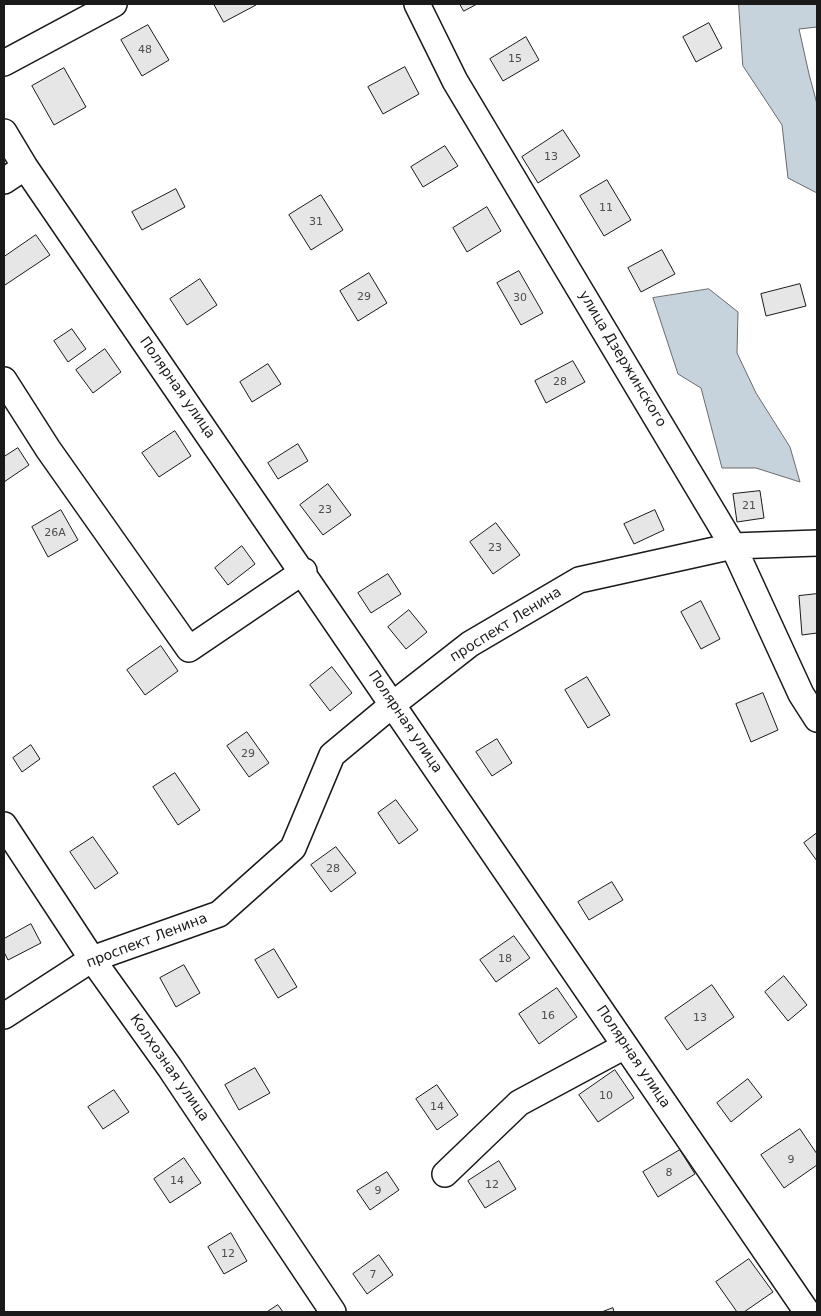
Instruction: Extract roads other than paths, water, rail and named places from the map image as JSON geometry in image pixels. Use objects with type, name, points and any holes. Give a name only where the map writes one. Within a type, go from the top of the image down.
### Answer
[{"type":"street","points":[[4,64],[114,4]]},
{"type":"street","name":"улица Дзержинского","points":[[417,4],[455,81],[733,546],[801,694],[817,719]]},
{"type":"street","name":"Полярная улица","points":[[4,132],[25,167],[304,571],[392,705],[807,1312]]},
{"type":"street","points":[[4,181],[25,167]]},
{"type":"street","points":[[4,380],[48,449],[189,649],[304,571]]},
{"type":"street","name":"проспект Ленина","points":[[4,1016],[92,960],[218,914],[294,848],[332,754],[470,644],[579,580],[733,546],[817,543]]},
{"type":"street","name":"Колхозная улица","points":[[4,825],[92,960],[170,1068],[333,1312]]},
{"type":"street","points":[[445,1174],[519,1103],[625,1046]]}]
